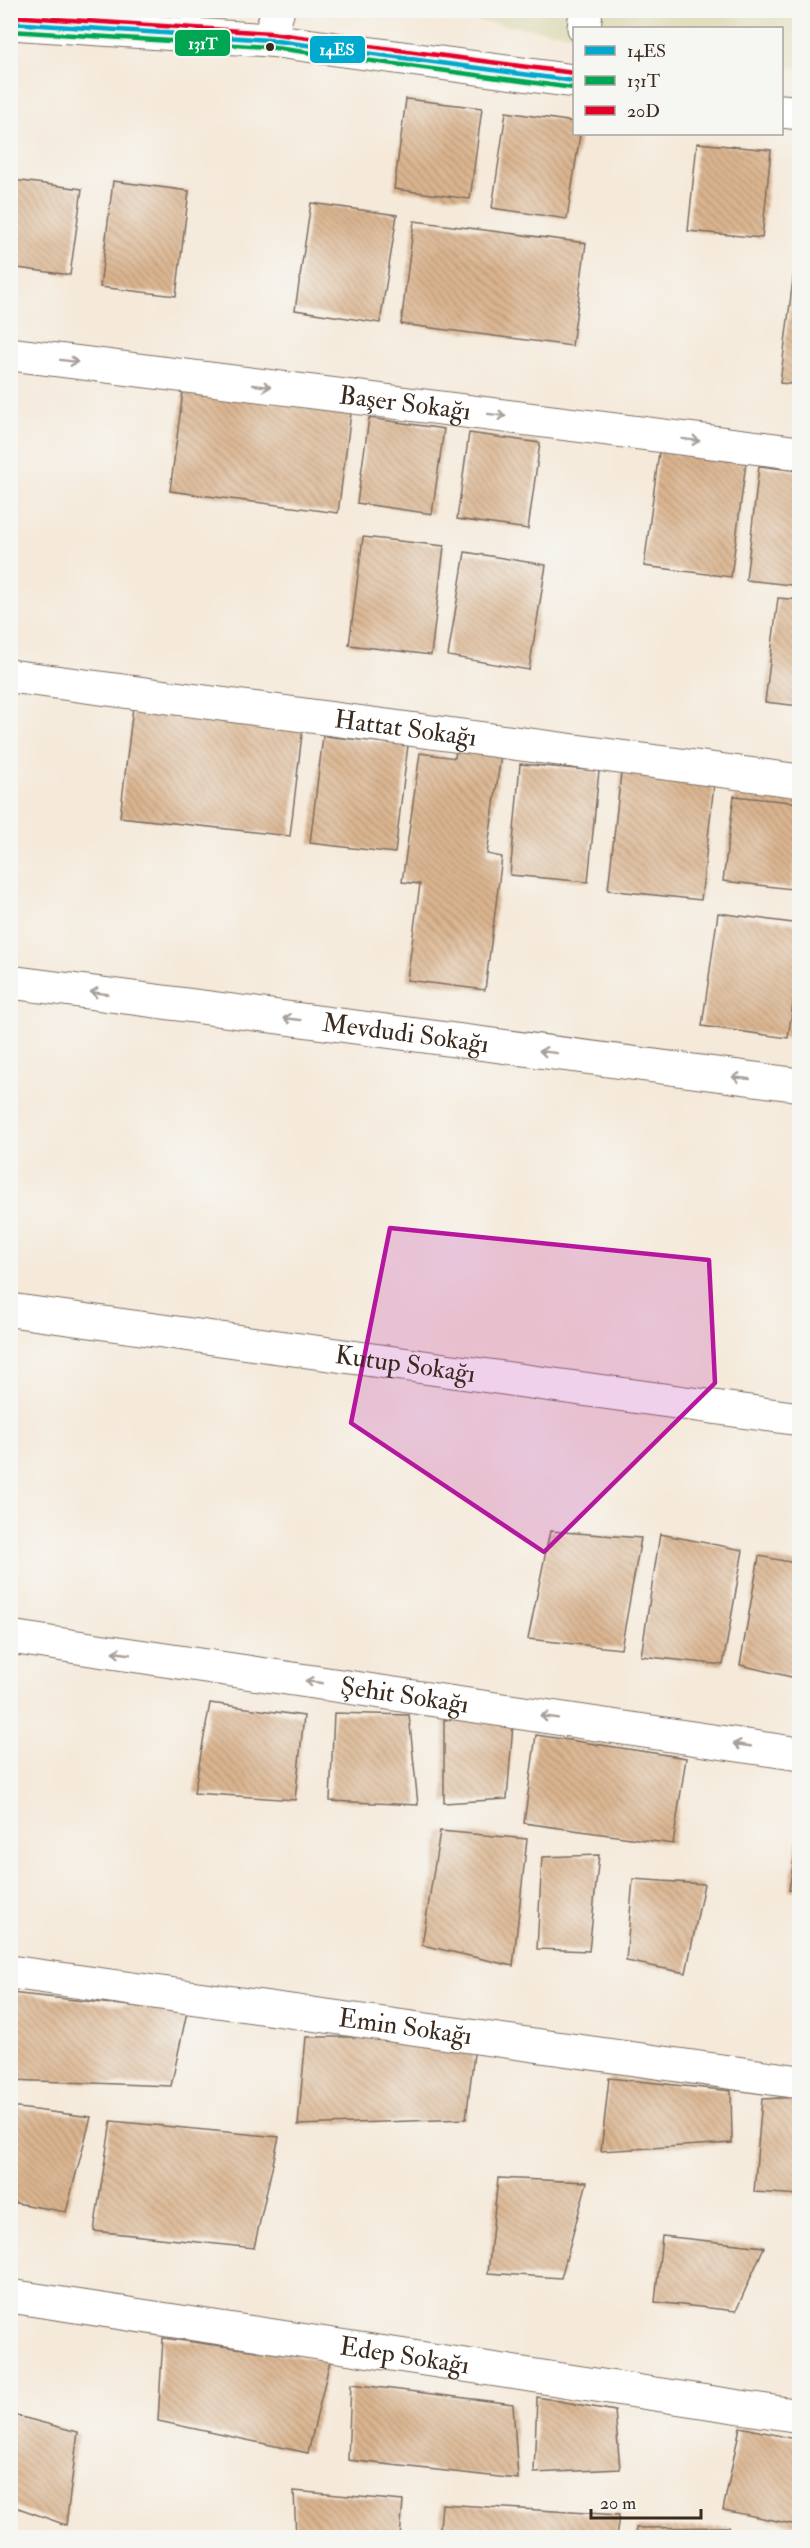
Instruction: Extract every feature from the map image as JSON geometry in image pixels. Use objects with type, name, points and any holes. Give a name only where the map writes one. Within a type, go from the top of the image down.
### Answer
[{"type":"street","points":[[584,27],[586,10]]},
{"type":"street","points":[[10,23],[273,25],[573,81]]},
{"type":"street","points":[[783,111],[800,113]]},
{"type":"street","name":"Başer Sokağı","points":[[10,354],[800,453]]},
{"type":"street","name":"Hattat Sokağı","points":[[10,676],[800,781]]},
{"type":"street","name":"Mevdudi Sokağı","points":[[10,982],[800,1085]]},
{"type":"street","name":"Kutup Sokağı","points":[[10,1310],[800,1419]]},
{"type":"street","name":"Şehit Sokağı","points":[[10,1637],[800,1754]]},
{"type":"street","name":"Emin Sokağı","points":[[10,1972],[800,2082]]},
{"type":"street","name":"Edep Sokağı","points":[[10,2296],[800,2416]]},
{"type":"highlighted area","points":[[390,1228],[709,1260],[715,1383],[544,1552],[351,1423]]},
{"type":"shaded area","points":[[407,11],[799,11],[799,68],[783,65],[783,27],[573,27],[573,35]]},
{"type":"building","points":[[406,99],[482,108],[470,199],[394,189]]},
{"type":"building","points":[[506,112],[573,122],[573,135],[580,135],[567,219],[492,208]]},
{"type":"building","points":[[697,143],[771,150],[762,238],[688,231]]},
{"type":"building","points":[[13,180],[82,189],[70,275],[10,267],[10,200]]},
{"type":"building","points":[[113,181],[189,191],[176,296],[100,287]]},
{"type":"building","points":[[311,203],[397,215],[380,323],[295,310]]},
{"type":"building","points":[[414,221],[586,243],[572,346],[401,324]]},
{"type":"building","points":[[794,271],[800,272],[800,385],[780,383]]},
{"type":"building","points":[[183,391],[351,413],[338,513],[170,491]]},
{"type":"building","points":[[369,418],[444,429],[432,514],[357,503]]},
{"type":"building","points":[[469,433],[540,443],[528,529],[457,519]]},
{"type":"building","points":[[659,452],[746,463],[731,577],[644,566]]},
{"type":"building","points":[[759,466],[800,471],[800,586],[746,580]]},
{"type":"building","points":[[363,537],[444,546],[431,655],[349,645]]},
{"type":"building","points":[[465,552],[546,565],[529,670],[448,656]]},
{"type":"building","points":[[778,598],[800,600],[800,706],[765,702]]},
{"type":"building","points":[[133,707],[303,726],[290,836],[120,817]]},
{"type":"building","points":[[323,736],[408,745],[395,853],[310,843]]},
{"type":"building","points":[[456,749],[501,755],[487,854],[502,857],[485,990],[407,980],[420,884],[402,882],[420,753],[455,758]]},
{"type":"building","points":[[520,764],[599,771],[588,882],[510,875]]},
{"type":"building","points":[[621,773],[714,784],[701,900],[608,890]]},
{"type":"building","points":[[734,796],[800,803],[800,828],[792,889],[723,881]]},
{"type":"building","points":[[718,913],[800,924],[800,956],[788,1038],[702,1026]]},
{"type":"building","points":[[550,1531],[641,1538],[621,1649],[528,1639]]},
{"type":"building","points":[[660,1534],[743,1550],[723,1665],[641,1656]]},
{"type":"building","points":[[759,1556],[800,1564],[800,1679],[740,1665]]},
{"type":"building","points":[[210,1703],[304,1716],[295,1800],[194,1793]]},
{"type":"building","points":[[514,1712],[507,1799],[444,1803],[444,1720]]},
{"type":"building","points":[[334,1713],[409,1715],[418,1805],[330,1801]]},
{"type":"building","points":[[536,1735],[686,1758],[673,1844],[524,1823]]},
{"type":"building","points":[[440,1831],[527,1839],[513,1966],[422,1945]]},
{"type":"building","points":[[798,1835],[800,1835],[800,1891],[789,1890]]},
{"type":"building","points":[[599,1855],[589,1951],[537,1949],[542,1857]]},
{"type":"building","points":[[633,1879],[704,1884],[686,1973],[626,1961]]},
{"type":"building","points":[[10,1993],[187,2012],[171,2086],[10,2080]]},
{"type":"building","points":[[306,2037],[476,2037],[466,2119],[298,2125]]},
{"type":"building","points":[[609,2078],[731,2091],[732,2143],[601,2151]]},
{"type":"building","points":[[800,2097],[800,2195],[754,2192],[762,2099]]},
{"type":"building","points":[[10,2107],[91,2117],[66,2212],[10,2202]]},
{"type":"building","points":[[111,2121],[279,2137],[254,2248],[94,2231]]},
{"type":"building","points":[[498,2178],[587,2182],[561,2278],[488,2273]]},
{"type":"building","points":[[662,2236],[764,2247],[736,2311],[655,2302]]},
{"type":"building","points":[[163,2338],[330,2361],[308,2453],[158,2421]]},
{"type":"building","points":[[351,2384],[513,2404],[518,2479],[348,2460]]},
{"type":"building","points":[[537,2397],[615,2411],[620,2469],[534,2473]]},
{"type":"building","points":[[10,2414],[78,2432],[66,2525],[10,2505]]},
{"type":"building","points":[[740,2427],[800,2440],[800,2512],[797,2525],[723,2510]]},
{"type":"building","points":[[294,2491],[403,2501],[400,2538],[296,2538]]},
{"type":"building","points":[[442,2504],[619,2515],[616,2538],[439,2538]]},
{"type":"building","points":[[729,2527],[726,2538],[636,2538],[636,2528]]},
{"type":"transit line","name":"20D","points":[[10,16],[270,33],[573,73]]},
{"type":"transit line","name":"14ES","points":[[10,23],[269,40],[573,81]]},
{"type":"transit line","name":"131T","points":[[10,31],[268,47],[573,88]]}]
